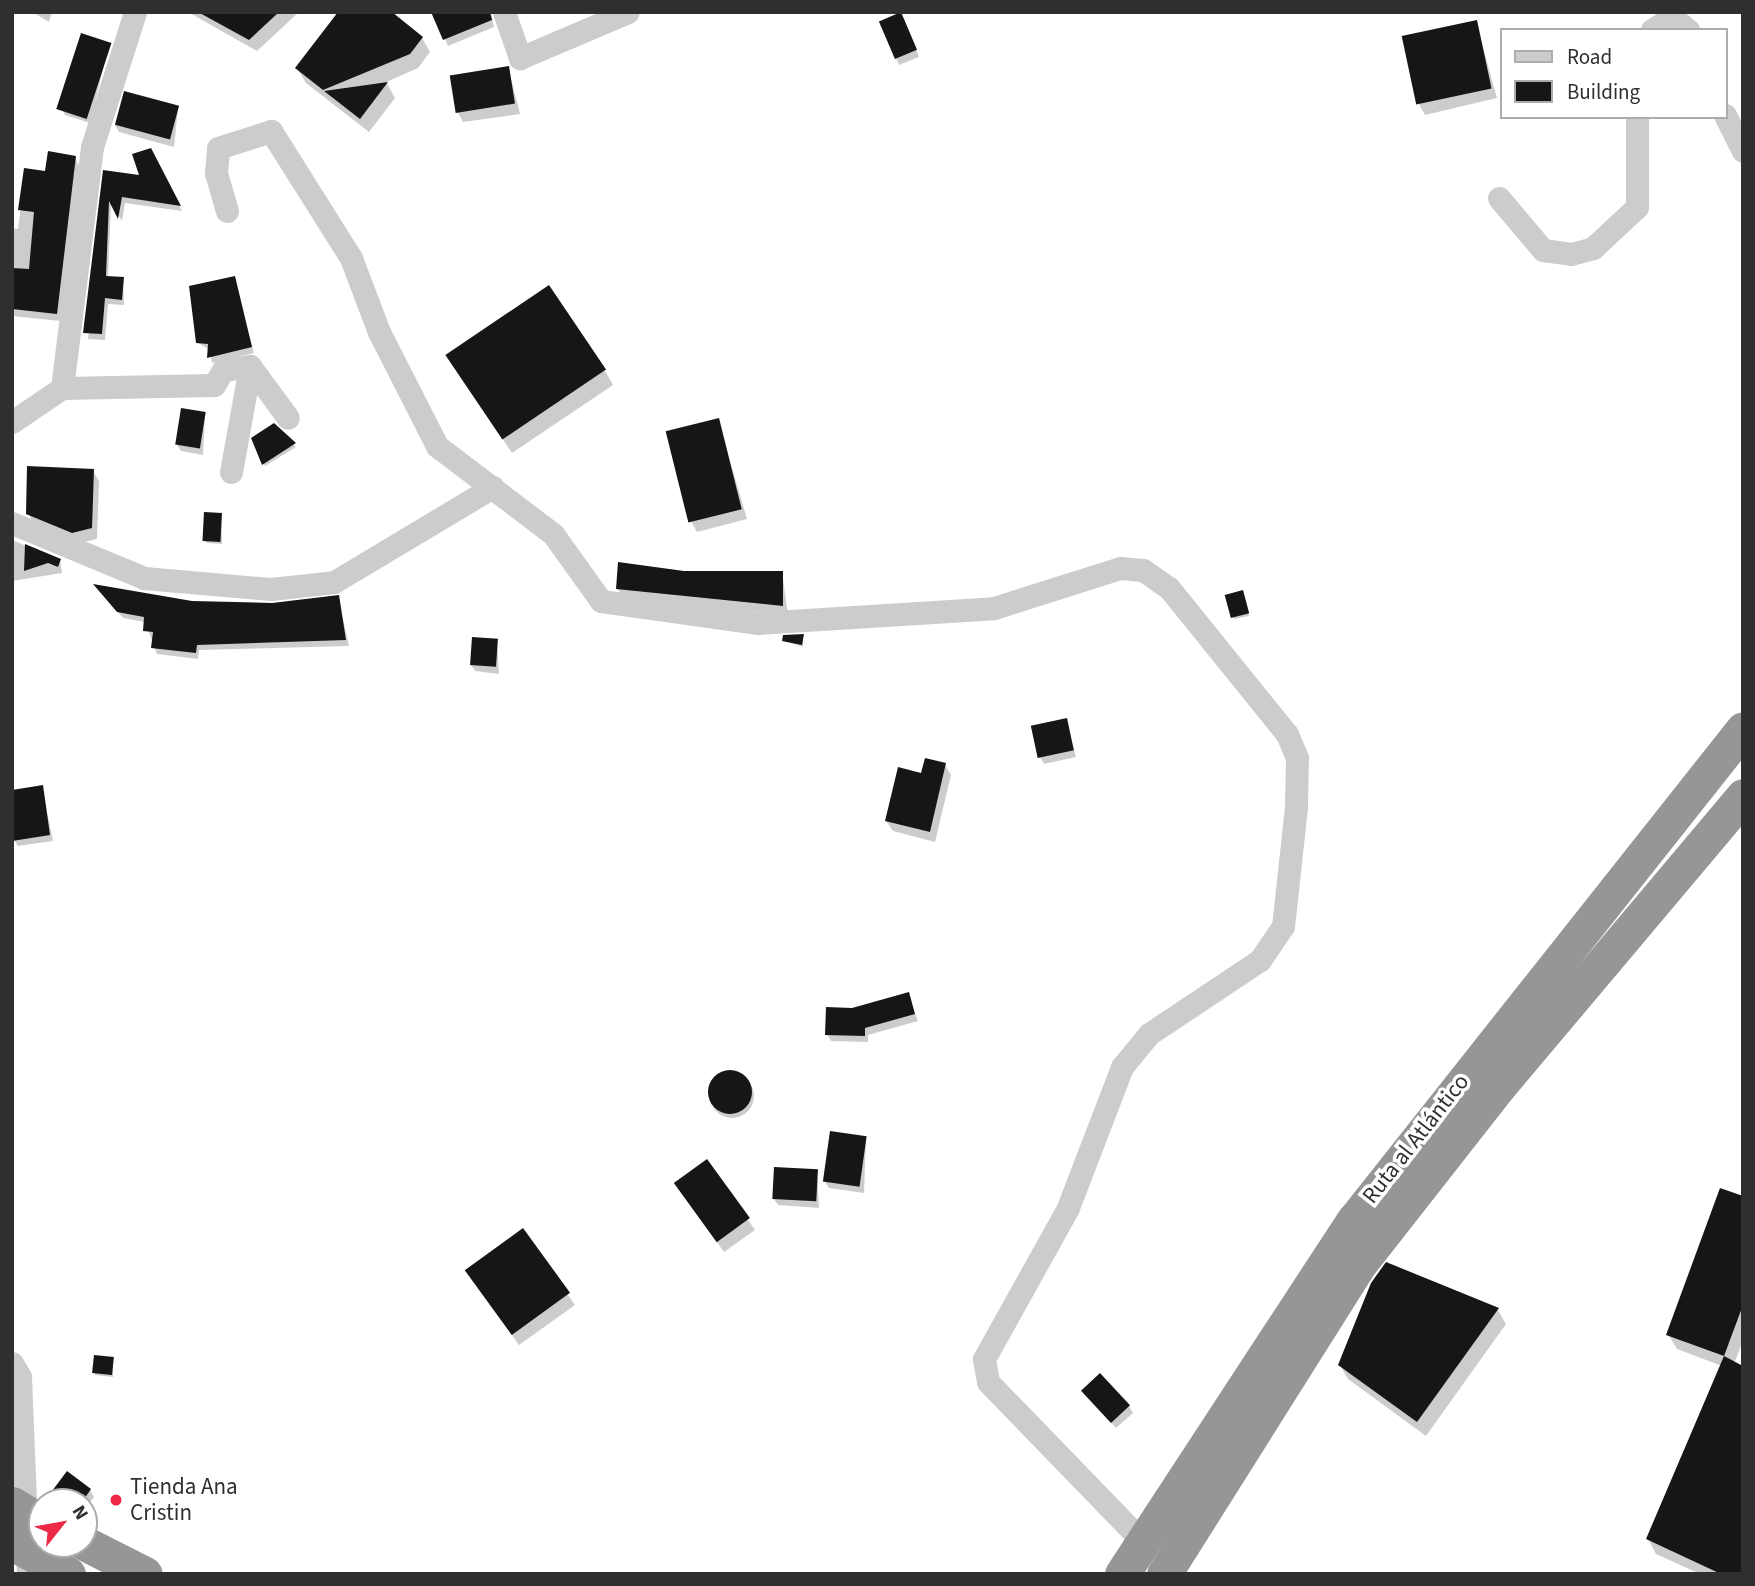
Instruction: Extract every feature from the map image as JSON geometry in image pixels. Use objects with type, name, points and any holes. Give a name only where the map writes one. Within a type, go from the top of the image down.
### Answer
[{"type":"highway","name":"Ruta al Atlántico","points":[[1122,1574],[1354,1220],[1737,736]]},
{"type":"highway","points":[[1693,859],[1662,866],[1658,858],[1721,779],[1737,736]]},
{"type":"highway","name":"Ruta al Atlántico","points":[[1164,1574],[1357,1267],[1499,1086],[1693,859],[1743,796]]},
{"type":"highway","points":[[25,1535],[68,1574]]},
{"type":"highway","points":[[98,1550],[145,1574]]},
{"type":"street","points":[[62,388],[92,147],[135,12]]},
{"type":"street","points":[[503,12],[520,58],[628,12]]},
{"type":"street","points":[[1655,28],[1672,17],[1686,28]]},
{"type":"street","points":[[1499,198],[1543,250],[1571,254],[1593,248],[1637,207],[1637,119]]},
{"type":"street","points":[[1727,119],[1743,151]]},
{"type":"street","points":[[227,211],[216,173],[218,148],[271,131],[351,258],[385,345],[437,446],[553,534],[601,601],[758,623],[994,608],[1119,568],[1143,570],[1169,588],[1287,734],[1297,758],[1296,807],[1283,926],[1260,960],[1149,1034],[1122,1067],[1068,1208],[984,1359],[988,1382],[1143,1542]]},
{"type":"street","points":[[12,422],[62,388],[215,385],[223,370],[250,366]]},
{"type":"street","points":[[250,366],[288,418]]},
{"type":"street","points":[[231,472],[250,366]]},
{"type":"street","points":[[12,523],[144,578],[271,589],[334,582],[493,487]]},
{"type":"street","points":[[12,1363],[20,1377],[25,1535]]},
{"type":"building","points":[[198,12],[279,12],[249,40]]},
{"type":"building","points":[[338,12],[392,12],[423,37],[410,54],[323,90],[295,68]]},
{"type":"building","points":[[431,12],[490,12],[492,20],[443,40]]},
{"type":"building","points":[[901,12],[917,50],[895,59],[879,21]]},
{"type":"building","points":[[1477,20],[1492,88],[1416,104],[1402,36]]},
{"type":"building","points":[[81,33],[111,43],[87,119],[56,109]]},
{"type":"building","points":[[509,66],[515,104],[456,113],[450,75]]},
{"type":"building","points":[[388,82],[360,119],[324,91]]},
{"type":"building","points":[[124,91],[179,106],[170,140],[115,125]]},
{"type":"building","points":[[151,148],[181,206],[122,197],[118,219],[109,201],[106,276],[124,277],[122,300],[105,298],[102,334],[83,333],[103,170],[139,175],[132,154]]},
{"type":"building","points":[[48,151],[76,156],[57,314],[12,309],[12,268],[29,269],[34,212],[18,210],[24,168],[45,171]]},
{"type":"building","points":[[235,276],[252,347],[207,358],[208,344],[196,343],[189,286]]},
{"type":"building","points":[[549,285],[606,370],[502,439],[445,355]]},
{"type":"building","points":[[181,408],[206,412],[200,448],[175,445]]},
{"type":"building","points":[[719,418],[742,509],[688,523],[666,431]]},
{"type":"building","points":[[274,423],[296,443],[262,465],[251,438]]},
{"type":"building","points":[[27,466],[94,469],[92,528],[72,533],[26,514]]},
{"type":"building","points":[[204,512],[222,513],[220,542],[202,541]]},
{"type":"building","points":[[25,544],[61,559],[58,567],[48,563],[24,571]]},
{"type":"building","points":[[618,562],[684,571],[783,571],[783,606],[616,589]]},
{"type":"building","points":[[93,584],[192,601],[272,603],[339,595],[346,640],[197,645],[196,653],[151,648],[153,632],[143,631],[144,617],[117,612]]},
{"type":"building","points":[[1243,590],[1249,613],[1231,618],[1225,595]]},
{"type":"building","points":[[804,634],[802,645],[782,641],[783,635]]},
{"type":"building","points":[[472,637],[498,639],[496,667],[470,665]]},
{"type":"building","points":[[1067,718],[1074,750],[1038,758],[1031,726]]},
{"type":"building","points":[[925,758],[946,763],[930,832],[885,821],[898,767],[921,773]]},
{"type":"building","points":[[43,785],[50,835],[12,841],[12,790]]},
{"type":"building","points":[[909,992],[915,1014],[865,1028],[865,1036],[825,1035],[826,1007],[852,1008]]},
{"type":"building","points":[[730,1070],[739,1071],[746,1076],[751,1083],[751,1101],[746,1108],[739,1113],[730,1114],[721,1113],[714,1108],[709,1101],[708,1092],[709,1083],[714,1076],[721,1071]]},
{"type":"building","points":[[830,1131],[867,1136],[860,1187],[823,1182]]},
{"type":"building","points":[[707,1159],[750,1218],[717,1242],[674,1183]]},
{"type":"building","points":[[774,1167],[818,1169],[816,1201],[772,1199]]},
{"type":"building","points":[[1720,1188],[1743,1196],[1743,1305],[1724,1356],[1666,1335]]},
{"type":"building","points":[[523,1228],[570,1293],[512,1335],[465,1270]]},
{"type":"building","points":[[1386,1262],[1499,1308],[1417,1422],[1338,1365],[1371,1283]]},
{"type":"building","points":[[94,1355],[114,1357],[112,1375],[92,1373]]},
{"type":"building","points":[[1724,1356],[1743,1366],[1743,1574],[1721,1574],[1646,1539]]},
{"type":"building","points":[[1100,1373],[1130,1405],[1111,1423],[1081,1391]]},
{"type":"building","points":[[67,1471],[90,1488],[54,1488]]},
{"type":"place","name":"Tienda Ana Cristin","points":[[116,1500]]}]
